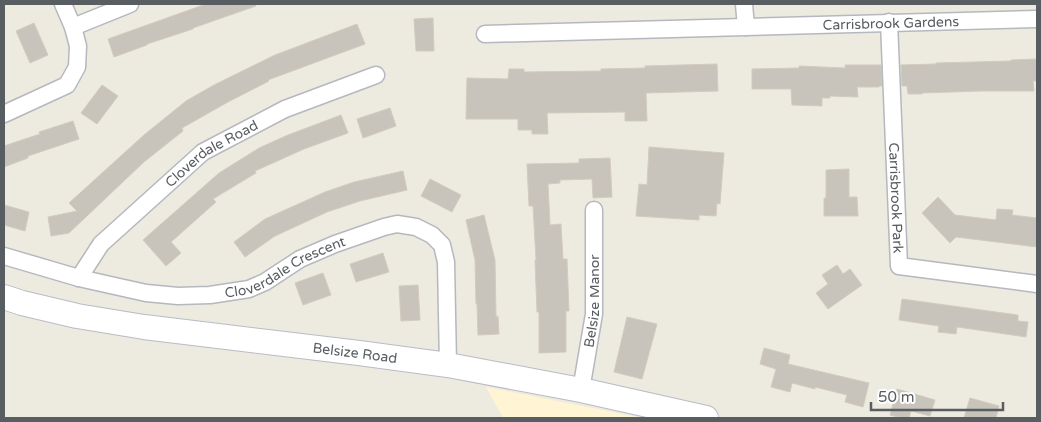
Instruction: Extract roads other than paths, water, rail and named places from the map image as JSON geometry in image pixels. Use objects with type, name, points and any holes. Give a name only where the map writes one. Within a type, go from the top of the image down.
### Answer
[{"type":"street","points":[[4,114],[67,85],[77,67],[78,46],[73,27],[63,4]]},
{"type":"street","points":[[73,27],[130,4]]},
{"type":"street","points":[[744,4],[746,27]]},
{"type":"street","name":"Carrisbrook Gardens","points":[[485,34],[1037,19]]},
{"type":"street","name":"Carrisbrook Park","points":[[889,22],[899,266],[1037,284]]},
{"type":"street","name":"Cloverdale Road","points":[[79,278],[101,244],[203,152],[285,109],[376,75]]},
{"type":"street","name":"Belsize Manor","points":[[581,390],[594,314],[594,210]]},
{"type":"street","name":"Cloverdale Crescent","points":[[4,256],[79,278],[146,293],[178,296],[210,295],[249,289],[265,282],[300,259],[335,244],[384,227],[397,224],[416,227],[432,235],[442,245],[446,262],[448,365]]},
{"type":"street","name":"Belsize Road","points":[[4,297],[77,316],[144,327],[359,352],[448,365],[581,390],[706,418]]}]
